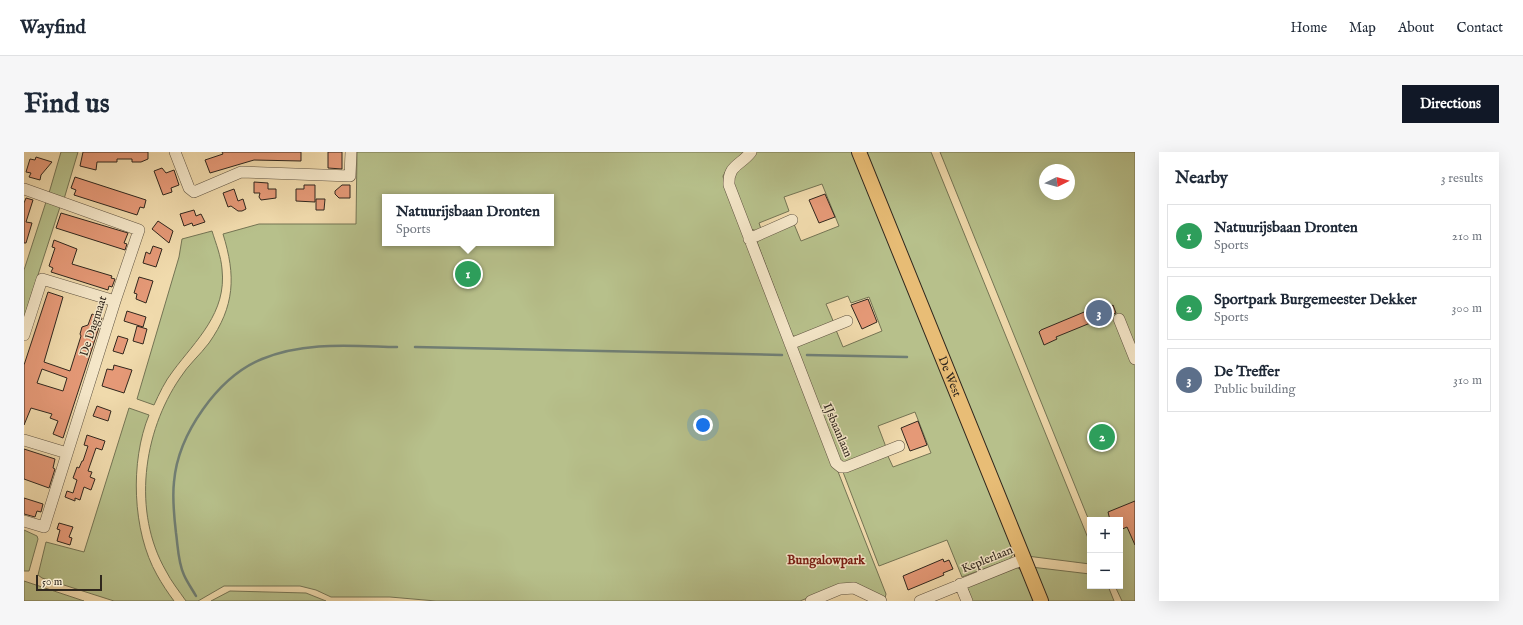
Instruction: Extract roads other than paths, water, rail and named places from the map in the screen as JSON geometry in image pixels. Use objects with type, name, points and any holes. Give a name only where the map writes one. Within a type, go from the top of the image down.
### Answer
[{"type":"main road","name":"De West","points":[[859,152],[1041,601]]},
{"type":"street","points":[[175,152],[189,188],[194,192],[241,172],[350,176],[351,152]]},
{"type":"street","name":"IJsbaanlaan","points":[[751,152],[746,159],[731,169],[728,176],[729,185],[836,464],[846,468],[899,446]]},
{"type":"street","name":"De Dagmaat","points":[[24,189],[140,230],[114,301],[44,527],[24,521]]},
{"type":"street","points":[[749,238],[792,220]]},
{"type":"street","points":[[24,335],[42,279],[114,301]]},
{"type":"street","points":[[1119,319],[1135,359]]},
{"type":"street","points":[[790,344],[847,321]]},
{"type":"street","points":[[24,440],[67,453]]},
{"type":"street","name":"Keplerlaan","points":[[920,601],[1024,559]]},
{"type":"street","name":"Keplerlaan","points":[[960,584],[967,601]]},
{"type":"street","points":[[811,601],[840,589],[854,588],[881,601]]},
{"type":"waterway","points":[[196,596],[184,575],[179,560],[173,495],[177,464],[183,445],[203,409],[230,379],[246,367],[278,353],[295,349],[329,346],[397,347]]},
{"type":"waterway","points":[[415,347],[782,355]]},
{"type":"waterway","points":[[807,355],[907,357]]},
{"type":"place","name":"Natuurijsbaan Dronten","points":[[468,274]]},
{"type":"place","name":"De Treffer","points":[[1099,313]]},
{"type":"place","name":"Sportpark Burgemeester Dekker","points":[[1102,437]]},
{"type":"district","name":"Bungalowpark","points":[[826,559]]}]
